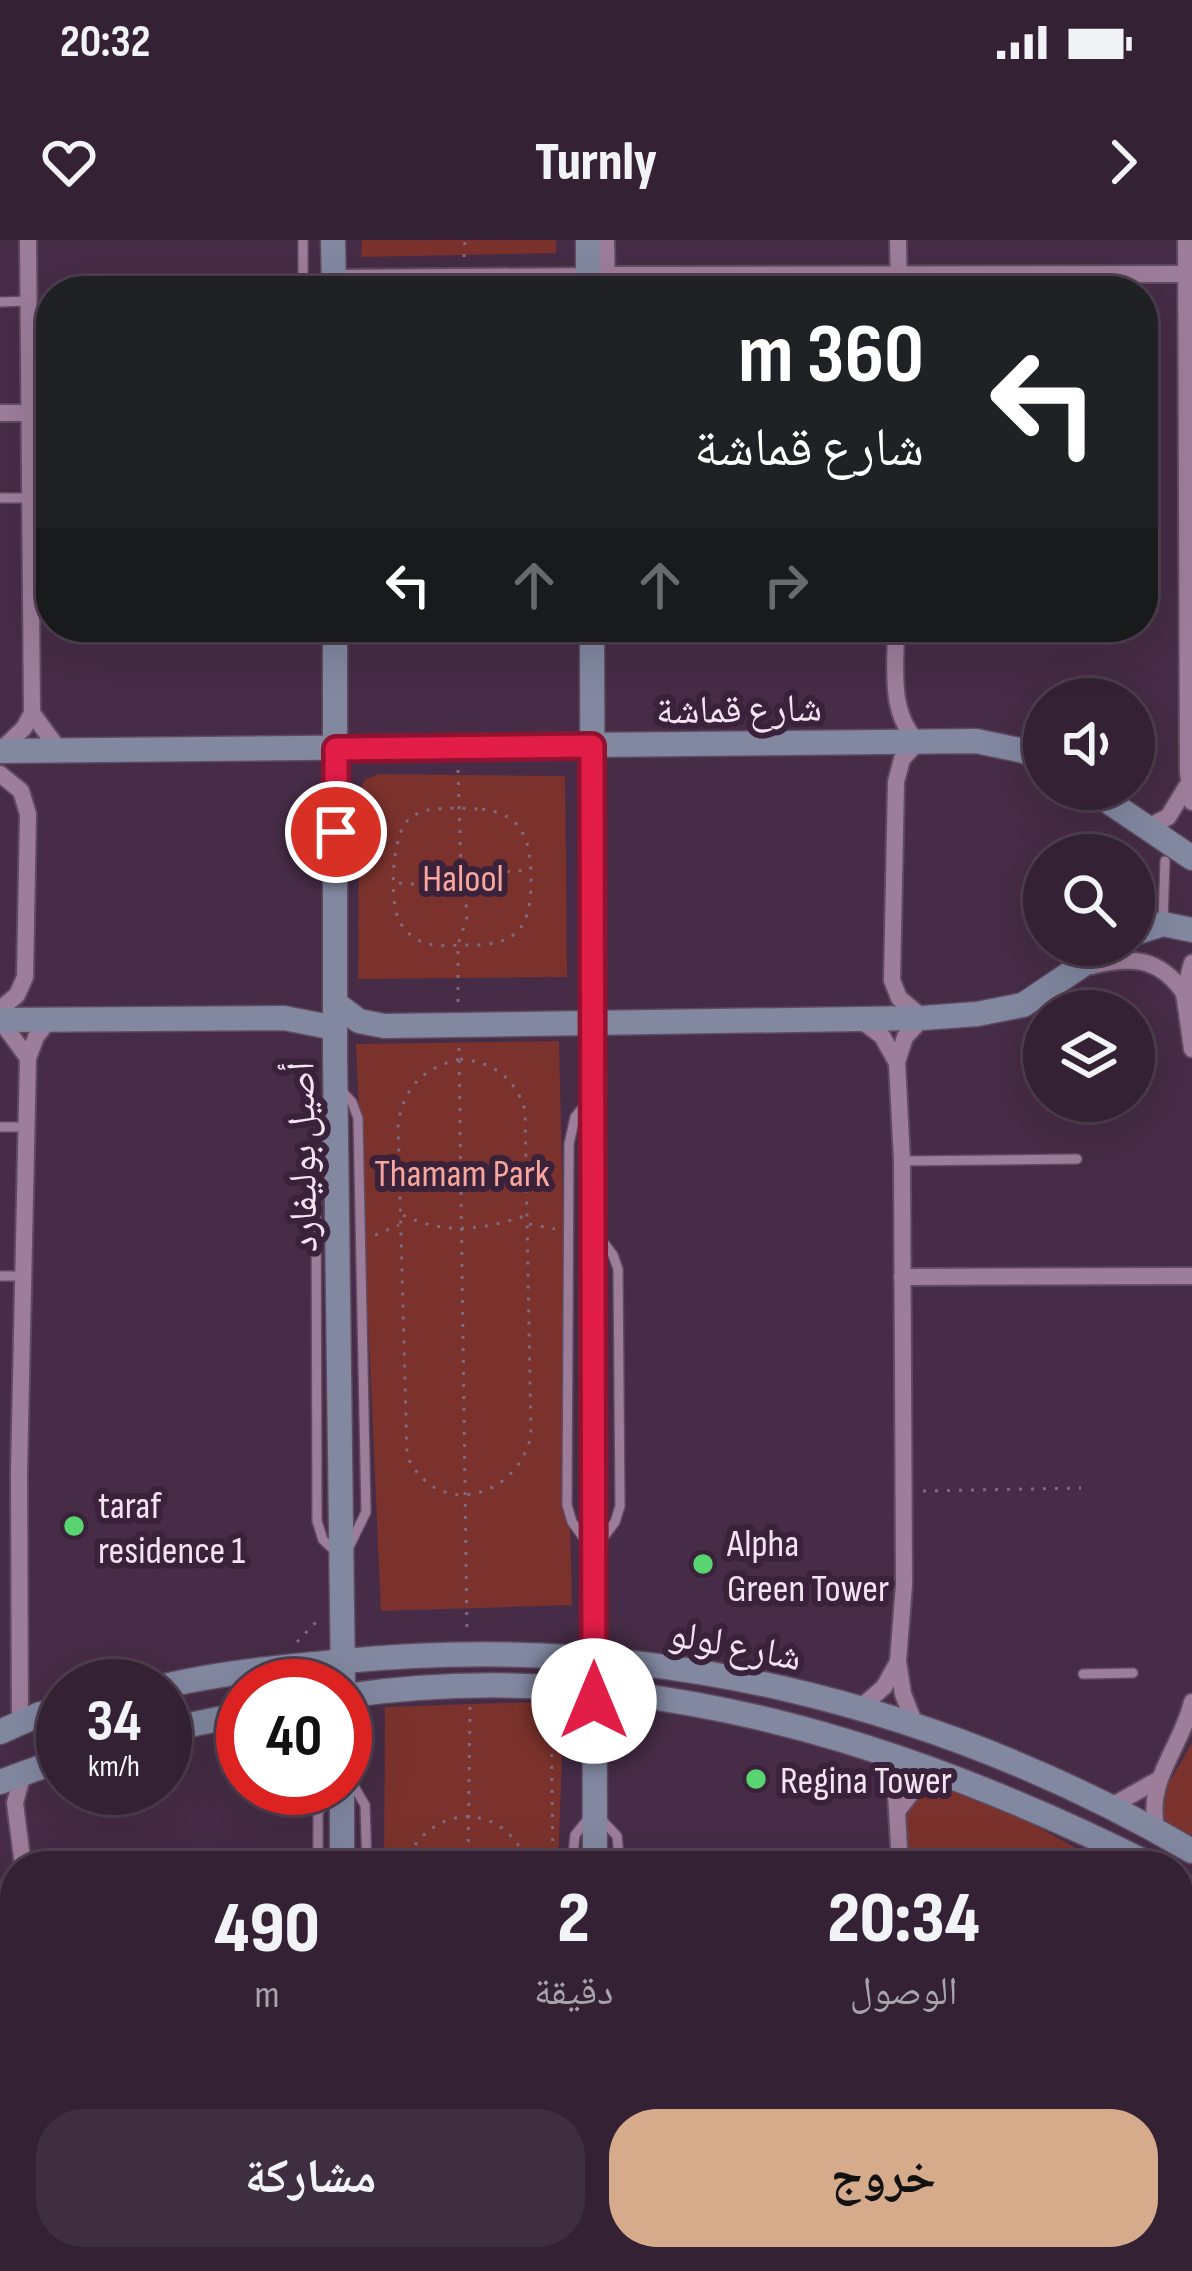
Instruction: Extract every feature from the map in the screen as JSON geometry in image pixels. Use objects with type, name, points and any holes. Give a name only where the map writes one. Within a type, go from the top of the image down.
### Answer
[{"type":"street","points":[[0,751],[32,713],[28,240]]},
{"type":"street","points":[[333,240],[334,276]]},
{"type":"street","points":[[588,240],[596,276]]},
{"type":"street","points":[[598,276],[606,240]]},
{"type":"street","points":[[898,240],[899,276]]},
{"type":"street","points":[[1146,828],[1168,817],[1190,783],[1186,240]]},
{"type":"street","points":[[1125,276],[1189,274]]},
{"type":"street","points":[[0,413],[29,413]]},
{"type":"street","name":"أصيل بوليفارد","points":[[335,642],[342,1659]]},
{"type":"street","points":[[592,642],[591,1099],[581,1231],[594,1551],[595,1851]]},
{"type":"street","points":[[896,642],[897,704],[904,725],[918,742],[902,759],[896,779],[892,969],[899,998],[923,1018]]},
{"type":"street","points":[[874,742],[897,704]]},
{"type":"street","points":[[32,713],[59,750]]},
{"type":"street","name":"شارع قماشة","points":[[0,751],[918,742],[1000,744],[1023,752]]},
{"type":"street","points":[[0,774],[21,790],[28,814],[25,976],[17,995],[0,1009]]},
{"type":"street","points":[[1120,810],[1192,858]]},
{"type":"street","points":[[1155,926],[1192,930]]},
{"type":"street","points":[[1079,968],[1130,958],[1146,961],[1174,979],[1184,993]]},
{"type":"street","points":[[1192,964],[1184,993],[1192,1049]]},
{"type":"street","points":[[0,1020],[335,1016],[370,1025],[923,1018],[1023,1004],[1082,966]]},
{"type":"street","points":[[914,1722],[898,1661],[904,1586],[902,1160],[897,1062],[905,1037],[923,1018]]},
{"type":"street","points":[[858,1019],[882,1036],[897,1062]]},
{"type":"street","points":[[0,1020],[28,1058]]},
{"type":"street","points":[[10,1727],[28,1058],[49,1020]]},
{"type":"street","points":[[902,1277],[1192,1276]]},
{"type":"street","points":[[316,1377],[341,1400]]},
{"type":"street","points":[[0,1382],[21,1382]]},
{"type":"street","name":"شارع لولو","points":[[372,1669],[467,1655],[594,1656],[671,1666],[861,1707],[914,1722],[1034,1770],[1192,1851]]},
{"type":"street","points":[[861,1707],[884,1687],[898,1661]]},
{"type":"street","name":"شارع لولو","points":[[372,1693],[538,1684],[594,1687],[731,1710],[874,1749],[1010,1797],[1122,1851]]},
{"type":"street","points":[[1157,1831],[1153,1814],[1156,1780],[1175,1748],[1192,1702]]},
{"type":"street","points":[[874,1749],[891,1777],[900,1851]]},
{"type":"street","points":[[898,1810],[916,1787],[940,1772]]},
{"type":"street","points":[[1108,1808],[1156,1780]]},
{"type":"street","points":[[10,1787],[20,1851]]},
{"type":"street","points":[[342,1815],[342,1851]]},
{"type":"lane","points":[[303,240],[303,276]]},
{"type":"lane","points":[[0,302],[28,302]]},
{"type":"lane","points":[[28,325],[36,325]]},
{"type":"lane","points":[[29,435],[36,435]]},
{"type":"lane","points":[[0,498],[30,498]]},
{"type":"lane","points":[[1163,924],[1165,861]]},
{"type":"lane","points":[[335,1085],[352,1102],[358,1118],[362,1240],[366,1511],[343,1557],[317,1528],[316,1168],[323,1136],[336,1115]]},
{"type":"lane","points":[[0,1127],[28,1127]]},
{"type":"lane","points":[[902,1160],[1077,1159]]},
{"type":"lane","points":[[0,1276],[24,1276]]},
{"type":"lane","points":[[1083,1674],[1133,1673]]},
{"type":"lane","points":[[573,1851],[575,1835],[595,1814],[617,1835],[619,1851]]},
{"type":"lane","points":[[318,1815],[318,1851]]},
{"type":"lane","points":[[365,1815],[367,1851]]},
{"type":"path","points":[[458,749],[461,871]]},
{"type":"path","points":[[459,809],[508,815],[527,836],[531,870],[530,912],[514,936],[501,943],[426,944],[412,938],[396,913],[396,848],[402,827],[419,813],[459,809]]},
{"type":"path","points":[[466,1637],[458,945],[466,917],[465,887],[491,873],[531,870]]},
{"type":"path","points":[[395,883],[426,885],[461,871]]},
{"type":"path","points":[[461,871],[470,873],[472,880]]},
{"type":"path","points":[[455,876],[456,883],[465,887]]},
{"type":"path","points":[[460,1059],[502,1072],[525,1110],[531,1436],[526,1454],[502,1484],[484,1492],[450,1493],[423,1481],[407,1456],[398,1123],[403,1099],[426,1072],[460,1059]]},
{"type":"path","points":[[400,1214],[430,1226],[462,1229],[496,1225],[528,1214]]},
{"type":"path","points":[[362,1240],[400,1224]]},
{"type":"path","points":[[529,1224],[581,1231]]},
{"type":"path","points":[[903,1492],[1081,1488]]},
{"type":"path","points":[[538,1684],[538,1707],[551,1714],[553,1851]]},
{"type":"path","points":[[468,1851],[470,1706]]},
{"type":"path","points":[[411,1851],[428,1829],[468,1816],[508,1832],[522,1851]]},
{"type":"green space","points":[[362,240],[556,240],[556,253],[361,257]]},
{"type":"green space","name":"Halool","points":[[379,774],[565,776],[567,977],[358,979],[359,791],[365,780]]},
{"type":"green space","name":"Thamam Park","points":[[559,1041],[572,1605],[381,1611],[356,1044]]},
{"type":"green space","points":[[564,1701],[559,1851],[384,1851],[385,1707]]},
{"type":"green space","points":[[1192,1743],[1192,1837],[1166,1825],[1160,1798]]},
{"type":"green space","points":[[953,1781],[1081,1851],[900,1851],[898,1810],[935,1786]]},
{"type":"place","name":"taraf residence 1","points":[[74,1526]]},
{"type":"place","name":"Alpha Green Tower","points":[[703,1564]]},
{"type":"place","name":"Regina Tower","points":[[756,1779]]},
{"type":"route","points":[[336,832],[336,749],[592,746],[594,1701]]}]
